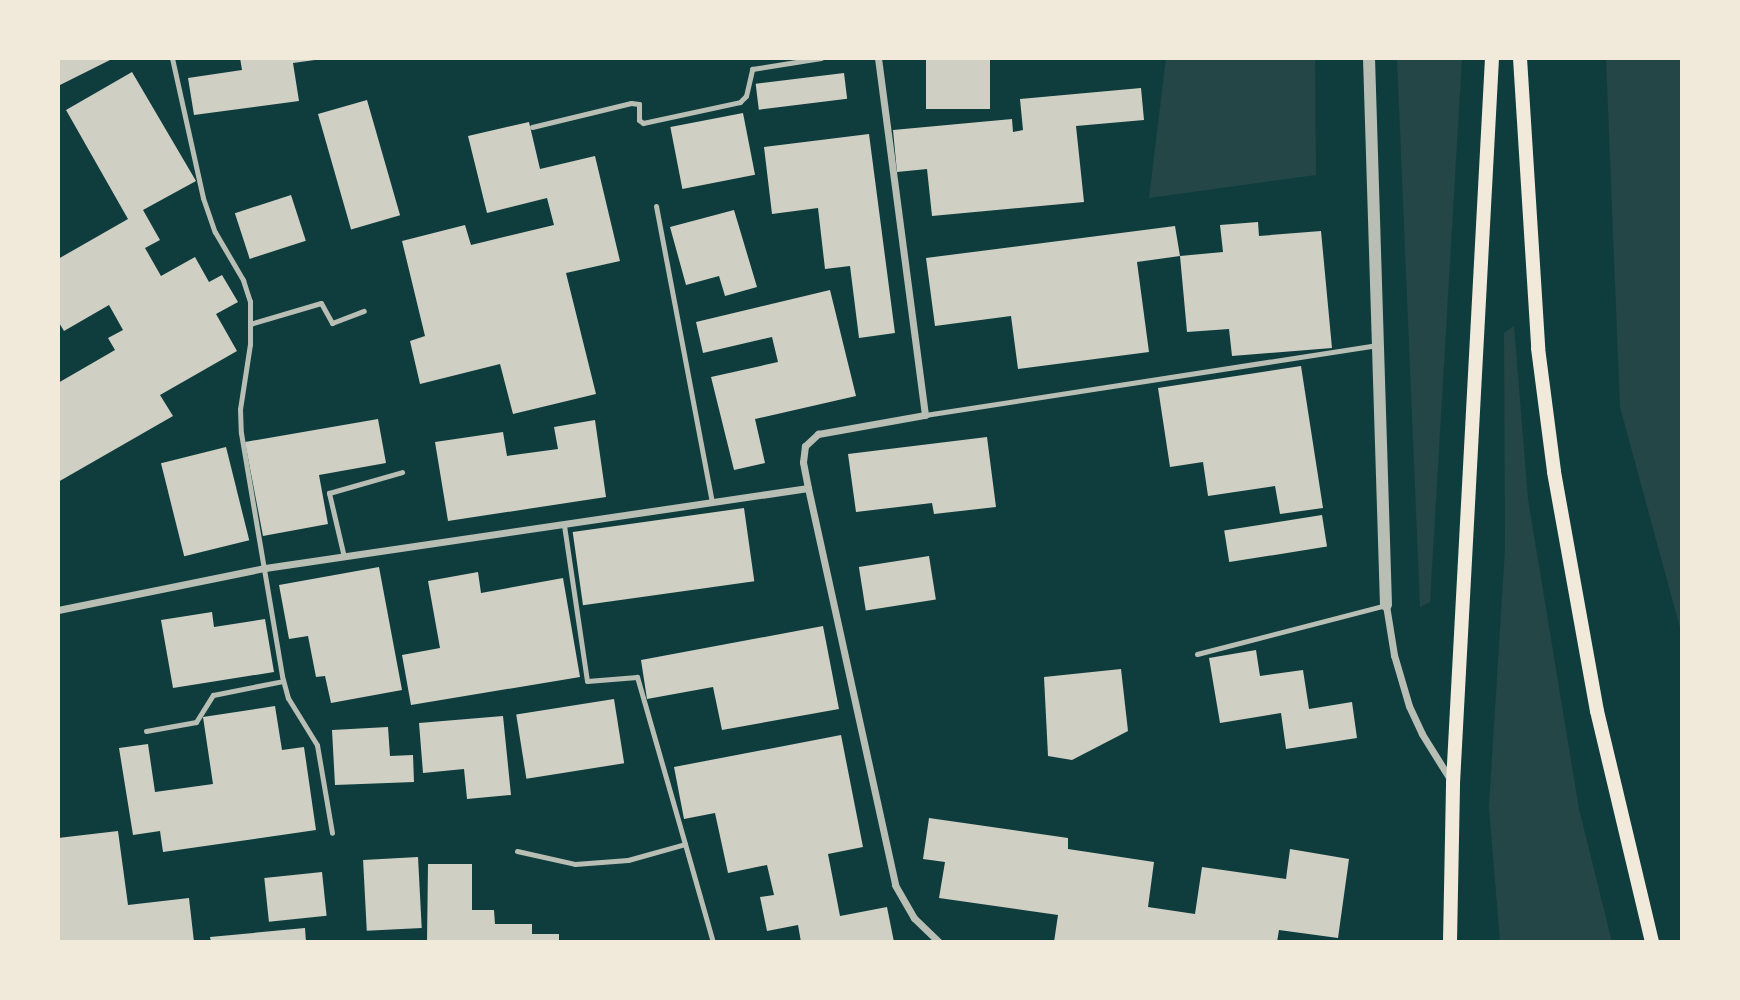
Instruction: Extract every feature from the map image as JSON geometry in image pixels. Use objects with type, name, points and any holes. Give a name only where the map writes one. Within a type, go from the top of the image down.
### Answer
[{"type":"main road","points":[[1451,942],[1453,783],[1492,58]]},
{"type":"main road","points":[[1520,58],[1538,348],[1554,471],[1597,711],[1652,942]]},
{"type":"street","points":[[878,58],[925,415],[818,434],[805,446],[803,462],[895,885],[914,918],[940,942]]},
{"type":"street","points":[[1368,58],[1386,605],[1394,655],[1409,706],[1422,734],[1453,783]]},
{"type":"street","points":[[58,610],[265,568],[808,488]]},
{"type":"lane","points":[[172,58],[202,198],[215,232],[243,280],[250,301],[250,324],[240,409],[241,433],[283,681],[288,698],[317,744],[332,833]]},
{"type":"lane","points":[[532,127],[631,103],[639,104],[639,120],[643,123],[740,102],[745,99],[752,69],[821,58]]},
{"type":"lane","points":[[656,206],[712,502]]},
{"type":"lane","points":[[250,324],[321,303],[332,323],[364,311]]},
{"type":"lane","points":[[925,415],[1378,345]]},
{"type":"lane","points":[[344,557],[329,494],[402,472]]},
{"type":"lane","points":[[564,525],[587,681],[637,677],[713,942]]},
{"type":"lane","points":[[1197,654],[1386,605]]},
{"type":"lane","points":[[146,731],[196,722],[213,695],[283,681]]},
{"type":"lane","points":[[517,851],[575,864],[628,860],[685,844]]},
{"type":"shaded area","points":[[1166,58],[1315,58],[1316,175],[1149,198]]},
{"type":"shaded area","points":[[1397,58],[1462,58],[1430,602],[1420,607]]},
{"type":"shaded area","points":[[1606,58],[1682,58],[1682,635],[1620,407]]},
{"type":"shaded area","points":[[1514,326],[1528,499],[1579,809],[1612,942],[1500,942],[1489,807],[1505,549],[1504,333]]},
{"type":"building","points":[[58,58],[114,58],[58,86]]},
{"type":"building","points":[[240,58],[322,59],[293,63],[299,101],[194,115],[188,78],[242,70]]},
{"type":"building","points":[[926,58],[990,58],[990,109],[926,109]]},
{"type":"building","points":[[132,72],[196,181],[143,210],[160,240],[145,248],[161,276],[195,257],[209,282],[222,275],[238,302],[216,314],[237,351],[160,395],[173,416],[58,482],[58,383],[115,350],[108,338],[123,330],[109,305],[64,331],[58,321],[58,259],[128,219],[66,110]]},
{"type":"building","points":[[844,73],[847,99],[759,110],[756,84]]},
{"type":"building","points":[[1141,88],[1144,120],[1076,126],[1084,202],[932,216],[927,169],[897,172],[893,130],[1012,119],[1013,132],[1023,130],[1020,99]]},
{"type":"building","points":[[367,100],[400,215],[351,229],[318,114]]},
{"type":"building","points":[[743,113],[755,175],[682,189],[670,127]]},
{"type":"building","points":[[529,122],[540,169],[595,156],[620,261],[566,273],[596,394],[513,414],[500,364],[420,384],[410,341],[425,336],[402,241],[465,225],[471,245],[554,225],[547,198],[487,213],[468,136]]},
{"type":"building","points":[[869,134],[895,333],[859,338],[850,266],[825,269],[818,208],[772,214],[764,147]]},
{"type":"building","points":[[291,195],[306,241],[250,259],[235,213]]},
{"type":"building","points":[[734,210],[757,287],[725,296],[719,276],[686,285],[670,227]]},
{"type":"building","points":[[1258,222],[1259,236],[1321,231],[1332,348],[1232,356],[1229,329],[1187,332],[1180,256],[1223,252],[1220,225]]},
{"type":"building","points":[[1175,226],[1180,256],[1137,262],[1149,352],[1018,369],[1011,316],[935,326],[926,258]]},
{"type":"building","points":[[830,290],[856,396],[755,419],[765,463],[734,470],[711,377],[778,362],[772,337],[703,353],[696,322]]},
{"type":"building","points":[[1301,366],[1323,508],[1280,514],[1275,486],[1208,496],[1203,462],[1170,467],[1158,388]]},
{"type":"building","points":[[378,419],[386,463],[319,475],[328,524],[263,536],[245,442]]},
{"type":"building","points":[[595,420],[606,497],[448,521],[435,442],[503,432],[507,456],[558,449],[554,427]]},
{"type":"building","points":[[987,437],[996,507],[934,514],[932,503],[856,512],[848,454]]},
{"type":"building","points":[[226,447],[249,540],[184,556],[161,463]]},
{"type":"building","points":[[744,508],[754,581],[583,605],[573,532]]},
{"type":"building","points":[[1322,515],[1327,547],[1229,562],[1224,530]]},
{"type":"building","points":[[929,556],[936,599],[866,611],[859,567]]},
{"type":"building","points":[[379,567],[402,690],[331,703],[325,676],[316,677],[308,636],[289,639],[279,585]]},
{"type":"building","points":[[478,572],[481,593],[563,578],[580,677],[411,705],[402,655],[440,648],[428,581]]},
{"type":"building","points":[[212,612],[214,627],[265,619],[274,672],[173,688],[161,620]]},
{"type":"building","points":[[823,626],[839,709],[722,730],[713,687],[647,699],[641,660]]},
{"type":"building","points":[[1256,650],[1260,676],[1303,670],[1309,709],[1352,702],[1357,738],[1286,749],[1281,713],[1220,723],[1209,658]]},
{"type":"building","points":[[1121,669],[1128,731],[1072,760],[1048,756],[1044,677]]},
{"type":"building","points":[[614,699],[624,763],[526,779],[516,714]]},
{"type":"building","points":[[275,706],[282,750],[304,747],[316,830],[163,852],[160,831],[133,835],[119,748],[148,744],[155,792],[213,784],[203,717]]},
{"type":"building","points":[[503,716],[511,795],[467,799],[464,769],[423,773],[419,723]]},
{"type":"building","points":[[388,727],[390,756],[413,755],[414,782],[335,785],[332,730]]},
{"type":"building","points":[[841,735],[863,847],[828,854],[840,916],[887,907],[894,942],[801,942],[798,925],[767,931],[760,897],[774,895],[767,865],[728,873],[715,813],[684,819],[674,767]]},
{"type":"building","points":[[929,818],[1068,838],[1068,849],[1154,862],[1148,907],[1195,914],[1202,867],[1286,879],[1290,849],[1349,859],[1338,938],[1279,930],[1277,942],[1054,942],[1058,915],[939,898],[945,862],[923,859]]},
{"type":"building","points":[[118,831],[128,905],[189,898],[194,942],[58,942],[58,838]]},
{"type":"building","points":[[418,857],[422,928],[367,931],[363,860]]},
{"type":"building","points":[[428,864],[472,864],[472,910],[494,910],[495,924],[532,924],[532,934],[559,934],[559,942],[427,942]]},
{"type":"building","points":[[322,872],[327,916],[269,922],[264,878]]},
{"type":"building","points":[[305,928],[306,942],[211,942],[210,937]]}]
